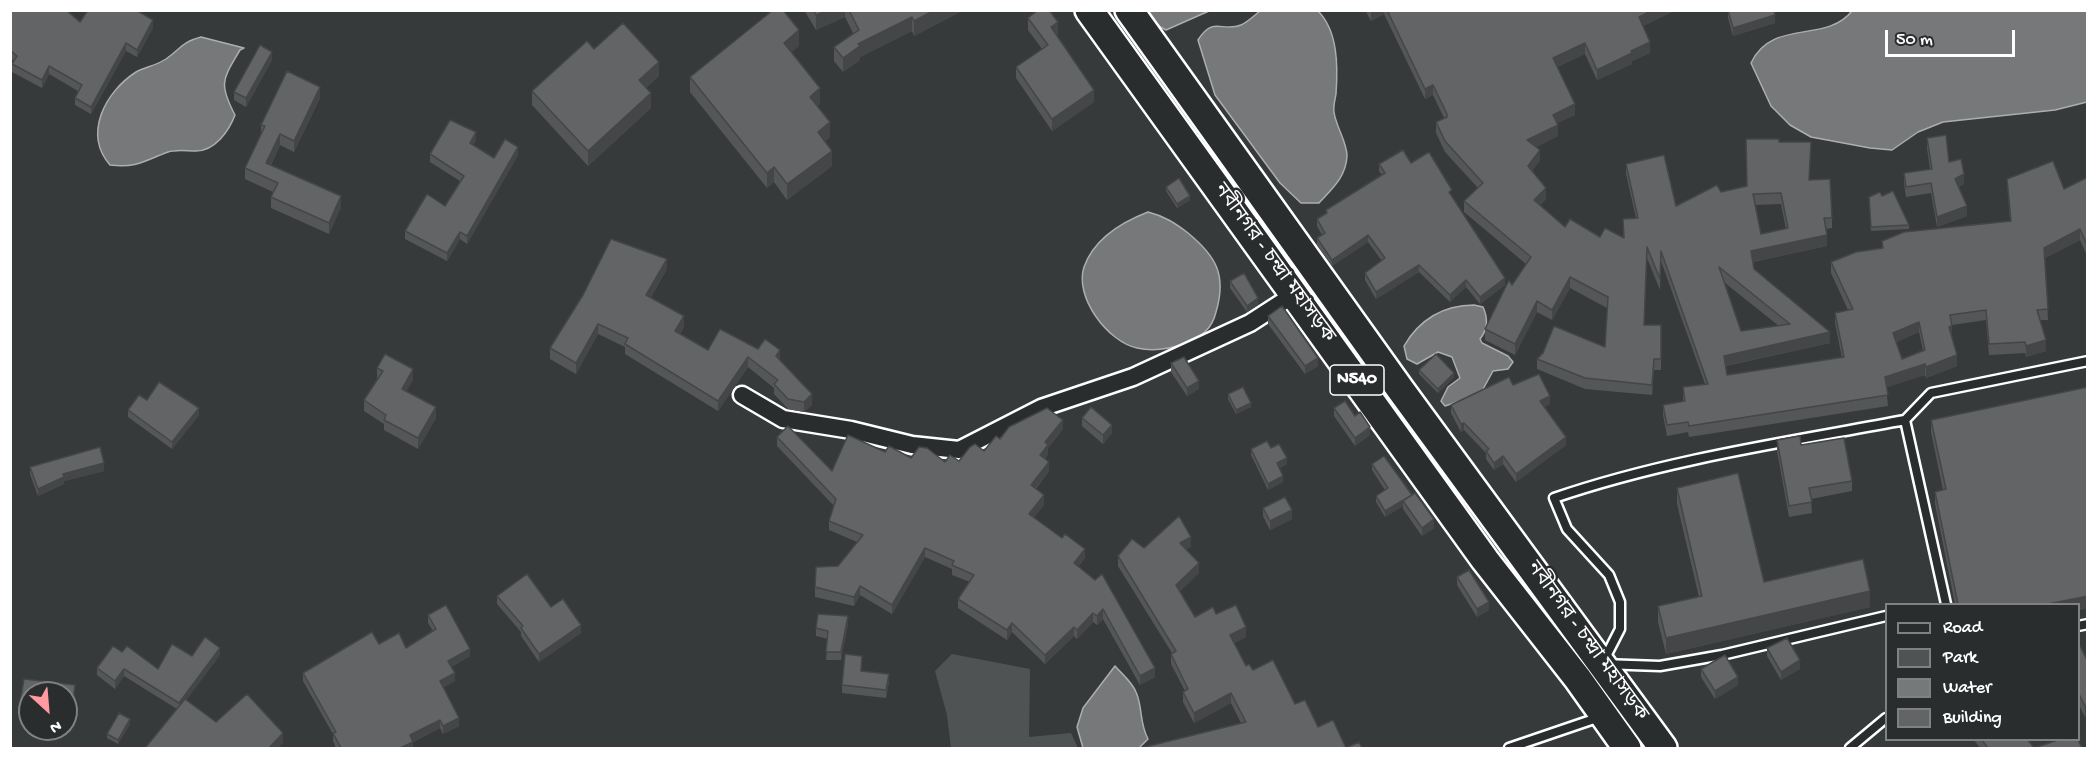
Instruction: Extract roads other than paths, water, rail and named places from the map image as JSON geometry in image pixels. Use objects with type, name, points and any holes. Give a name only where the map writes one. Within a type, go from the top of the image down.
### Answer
[{"type":"highway","name":"নবীনগর - চন্দ্রা মহাসড়ক","points":[[1089,10],[1485,560],[1627,748]]},
{"type":"highway","name":"নবীনগর - চন্দ্রা মহাসড়ক","points":[[1128,10],[1400,389],[1663,748]]},
{"type":"street","points":[[742,395],[783,419],[851,430],[912,445],[959,450],[1041,408],[1133,377],[1251,323],[1295,294]]},
{"type":"lane","points":[[1885,616],[1722,655],[1660,666],[1602,664],[1620,629],[1620,602],[1609,575],[1567,529],[1554,498],[1601,482],[1679,463],[1905,420],[1931,393],[2088,361]]},
{"type":"lane","points":[[1905,420],[1946,603]]},
{"type":"lane","points":[[1509,748],[1604,716]]},
{"type":"lane","points":[[1850,748],[1885,720]]},
{"type":"water","points":[[1261,10],[1318,11],[1330,28],[1337,72],[1334,112],[1347,156],[1341,176],[1319,203],[1301,203],[1280,183],[1215,95],[1198,40],[1209,28],[1241,25]]},
{"type":"water","points":[[1146,11],[1209,11],[1166,30],[1155,24]]},
{"type":"water","points":[[1852,11],[2087,11],[2087,102],[2055,110],[1943,122],[1918,132],[1892,150],[1811,137],[1790,125],[1771,106],[1751,63],[1760,49],[1772,41],[1785,35],[1828,27],[1841,21]]},
{"type":"water","points":[[201,37],[244,48],[240,50],[226,75],[226,95],[235,115],[225,133],[215,144],[203,150],[171,151],[134,165],[110,165],[102,153],[98,140],[101,114],[107,102],[125,80],[136,72],[163,61],[185,44]]},
{"type":"water","points":[[1148,212],[1179,226],[1198,241],[1217,267],[1220,287],[1214,318],[1206,331],[1186,343],[1156,350],[1126,344],[1105,328],[1089,304],[1082,279],[1089,257],[1102,240],[1119,226]]},
{"type":"water","points":[[1474,305],[1483,307],[1486,315],[1486,327],[1480,339],[1482,343],[1508,356],[1513,362],[1508,369],[1493,371],[1482,391],[1445,406],[1441,401],[1448,387],[1460,378],[1452,357],[1438,352],[1417,364],[1407,359],[1404,346],[1417,329],[1433,316],[1452,308]]},
{"type":"water","points":[[1115,666],[1136,692],[1143,727],[1148,739],[1139,748],[1083,748],[1077,727],[1083,708]]}]
